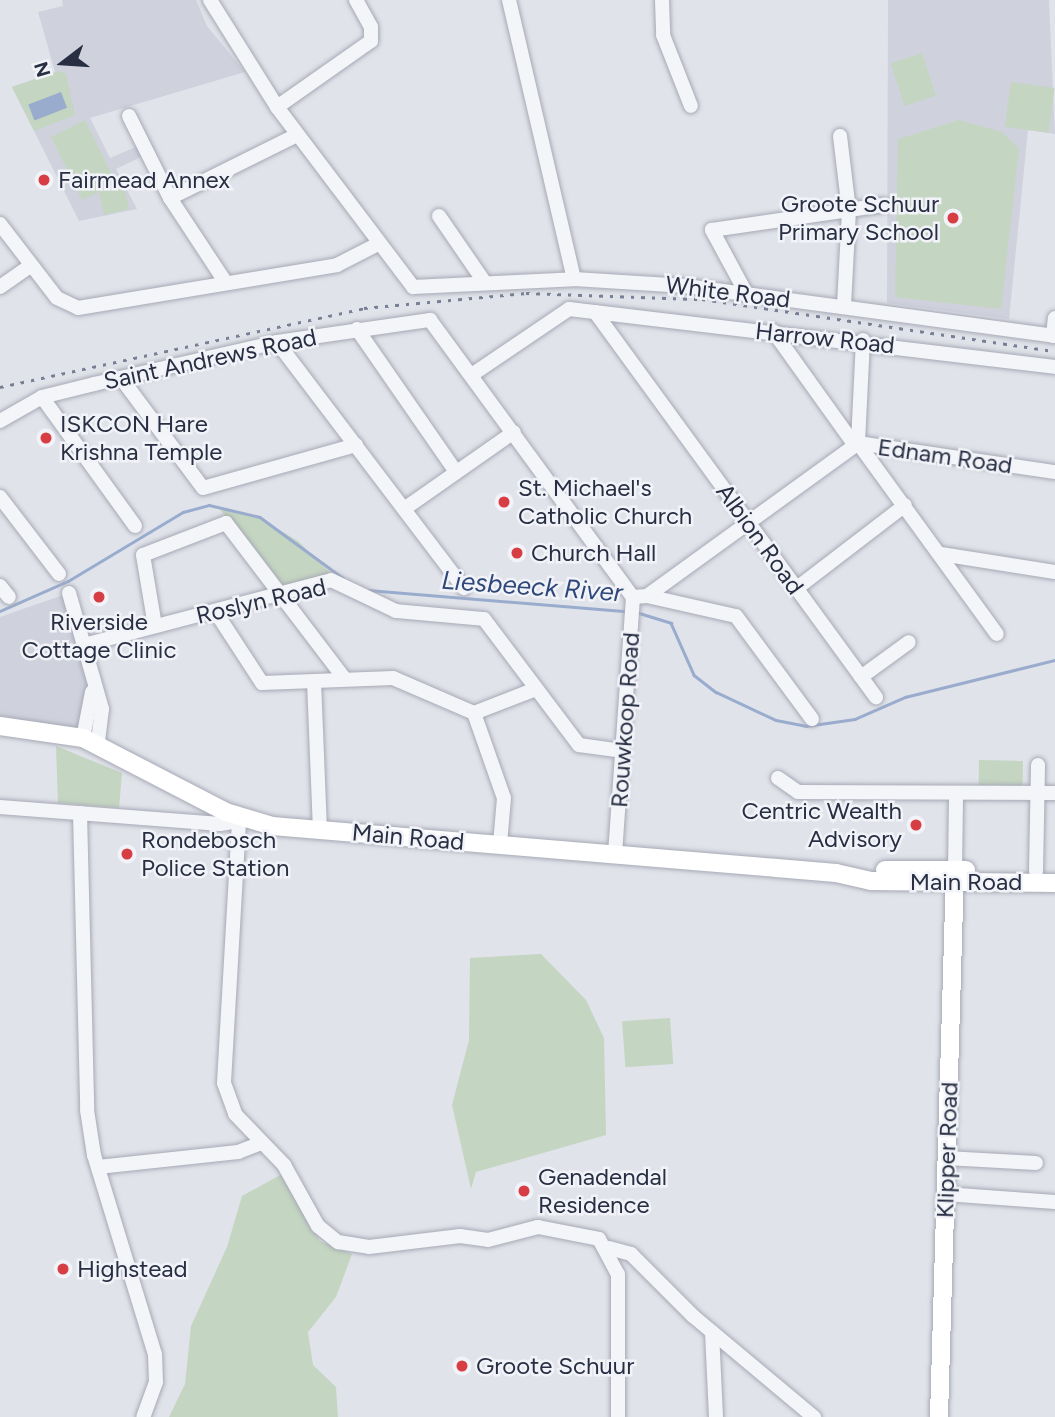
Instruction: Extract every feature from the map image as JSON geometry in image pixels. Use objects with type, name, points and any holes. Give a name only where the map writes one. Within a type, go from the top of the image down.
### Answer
[{"type":"main road","name":"Main Road","points":[[0,726],[90,740],[241,821],[836,873],[955,876],[1055,883]]},
{"type":"main road","name":"Main Road","points":[[955,876],[1055,871]]},
{"type":"main road","name":"Klipper Road","points":[[939,1417],[955,876]]},
{"type":"street","points":[[0,224],[61,302],[78,308],[225,281],[344,263],[378,244],[277,107],[210,0]]},
{"type":"street","points":[[277,107],[371,41],[371,27],[356,0]]},
{"type":"street","points":[[509,0],[574,279]]},
{"type":"street","points":[[662,0],[663,35],[691,106]]},
{"type":"street","points":[[129,116],[170,198],[225,281]]},
{"type":"street","points":[[170,198],[297,135]]},
{"type":"street","points":[[840,136],[849,210],[844,307]]},
{"type":"street","points":[[746,293],[714,229],[883,205]]},
{"type":"street","points":[[439,216],[485,283]]},
{"type":"street","name":"White Road","points":[[378,244],[404,278],[416,288],[574,279],[746,293],[1054,336]]},
{"type":"street","points":[[0,287],[31,265]]},
{"type":"street","name":"Harrow Road","points":[[472,374],[559,312],[595,312],[863,340],[1055,367]]},
{"type":"street","name":"Albion Road","points":[[595,312],[876,698]]},
{"type":"street","points":[[1054,336],[1055,318]]},
{"type":"street","name":"Rouwkoop Road","points":[[427,319],[472,374],[636,604],[615,854]]},
{"type":"street","name":"Saint Andrews Road","points":[[0,421],[42,397],[121,378],[277,342],[427,319]]},
{"type":"street","points":[[357,328],[456,472]]},
{"type":"street","points":[[773,331],[856,444],[905,505],[997,634]]},
{"type":"street","points":[[856,444],[863,340]]},
{"type":"street","points":[[277,342],[464,588]]},
{"type":"street","points":[[121,378],[203,488],[356,445]]},
{"type":"street","points":[[42,397],[135,526]]},
{"type":"street","points":[[404,509],[514,432]]},
{"type":"street","name":"Ednam Road","points":[[636,604],[856,444],[1055,472]]},
{"type":"street","points":[[0,497],[59,574]]},
{"type":"street","points":[[796,588],[905,505]]},
{"type":"street","points":[[155,626],[142,555],[224,523],[345,679]]},
{"type":"street","points":[[941,554],[1055,572]]},
{"type":"street","name":"Roslyn Road","points":[[86,652],[155,626],[331,580],[396,611],[479,617],[579,745],[622,751]]},
{"type":"street","points":[[69,593],[86,652],[93,707],[90,740]]},
{"type":"street","points":[[636,604],[736,616],[812,719]]},
{"type":"street","points":[[215,611],[258,681],[393,678],[474,713],[536,689]]},
{"type":"street","points":[[861,677],[909,642]]},
{"type":"street","points":[[314,681],[320,830]]},
{"type":"street","points":[[474,713],[504,797],[500,844]]},
{"type":"street","points":[[1036,871],[1038,765]]},
{"type":"street","points":[[778,778],[798,792],[956,795],[1055,793]]},
{"type":"street","points":[[955,876],[956,795]]},
{"type":"street","points":[[0,807],[241,821],[225,1083],[230,1106],[291,1173],[322,1231],[345,1244],[488,1240],[538,1227],[590,1235],[609,1248],[631,1254],[712,1332],[814,1417]]},
{"type":"street","points":[[80,813],[84,1056],[98,1167],[155,1354],[156,1382],[143,1417]]},
{"type":"street","points":[[98,1167],[238,1152],[261,1143]]},
{"type":"street","points":[[946,1158],[1036,1163]]},
{"type":"street","points":[[945,1195],[1055,1202]]},
{"type":"street","points":[[609,1248],[618,1274],[618,1417]]},
{"type":"street","points":[[712,1332],[716,1417]]},
{"type":"shaded area","points":[[62,0],[196,0],[207,26],[245,72],[90,118],[110,158],[138,146],[143,156],[116,169],[137,209],[79,221],[12,87],[55,72],[38,12],[63,6]]},
{"type":"shaded area","name":"Groote Schuur Primary School","points":[[888,0],[1049,0],[1055,134],[1028,130],[1009,319],[887,303]]},
{"type":"shaded area","points":[[69,593],[91,687],[83,738],[0,726],[0,617]]},
{"type":"green space","points":[[922,53],[936,96],[905,106],[891,63]]},
{"type":"green space","points":[[59,71],[66,74],[75,115],[34,131],[12,87]]},
{"type":"green space","points":[[1011,82],[1055,88],[1048,133],[1005,127]]},
{"type":"green space","points":[[85,120],[116,183],[82,200],[51,137]]},
{"type":"green space","points":[[959,120],[1002,132],[1019,149],[1001,309],[895,297],[898,139]]},
{"type":"green space","points":[[124,187],[129,209],[104,215],[99,192]]},
{"type":"green space","points":[[219,508],[259,518],[298,541],[335,577],[281,589]]},
{"type":"green space","points":[[56,746],[122,773],[119,808],[58,803]]},
{"type":"green space","points":[[979,760],[1023,761],[1023,786],[979,785]]},
{"type":"green space","points":[[541,954],[586,1000],[604,1038],[606,1135],[476,1172],[471,1189],[452,1105],[469,1040],[470,958]]},
{"type":"green space","points":[[670,1018],[673,1064],[625,1067],[622,1021]]},
{"type":"green space","points":[[284,1173],[320,1241],[352,1254],[336,1297],[308,1332],[313,1365],[336,1387],[338,1417],[169,1417],[185,1384],[191,1326],[227,1247],[242,1196]]},
{"type":"water","points":[[61,92],[67,108],[34,120],[28,105]]},
{"type":"waterway","name":"Liesbeeck River","points":[[0,611],[68,581],[183,512],[209,505],[260,517],[343,578]]},
{"type":"waterway","name":"Liesbeeck River","points":[[368,590],[626,611]]},
{"type":"waterway","name":"Liesbeeck River","points":[[636,612],[671,623],[694,675],[716,692],[776,720],[806,726],[855,719],[905,697],[1055,660]]},
{"type":"railway","points":[[0,387],[364,308],[526,293],[702,299],[1055,351]]},
{"type":"place","name":"Fairmead Annex","points":[[44,180]]},
{"type":"place","name":"Groote Schuur Primary School","points":[[953,218]]},
{"type":"place","name":"ISKCON Hare Krishna Temple","points":[[46,438]]},
{"type":"place","name":"St. Michael's Catholic Church","points":[[504,502]]},
{"type":"place","name":"Church Hall","points":[[517,553]]},
{"type":"place","name":"Riverside Cottage Clinic","points":[[99,597]]},
{"type":"place","name":"Centric Wealth Advisory","points":[[916,825]]},
{"type":"place","name":"Rondebosch Police Station","points":[[127,854]]},
{"type":"place","name":"Genadendal Residence","points":[[524,1191]]},
{"type":"place","name":"Highstead","points":[[63,1269]]},
{"type":"place","name":"Groote Schuur","points":[[462,1366]]}]
